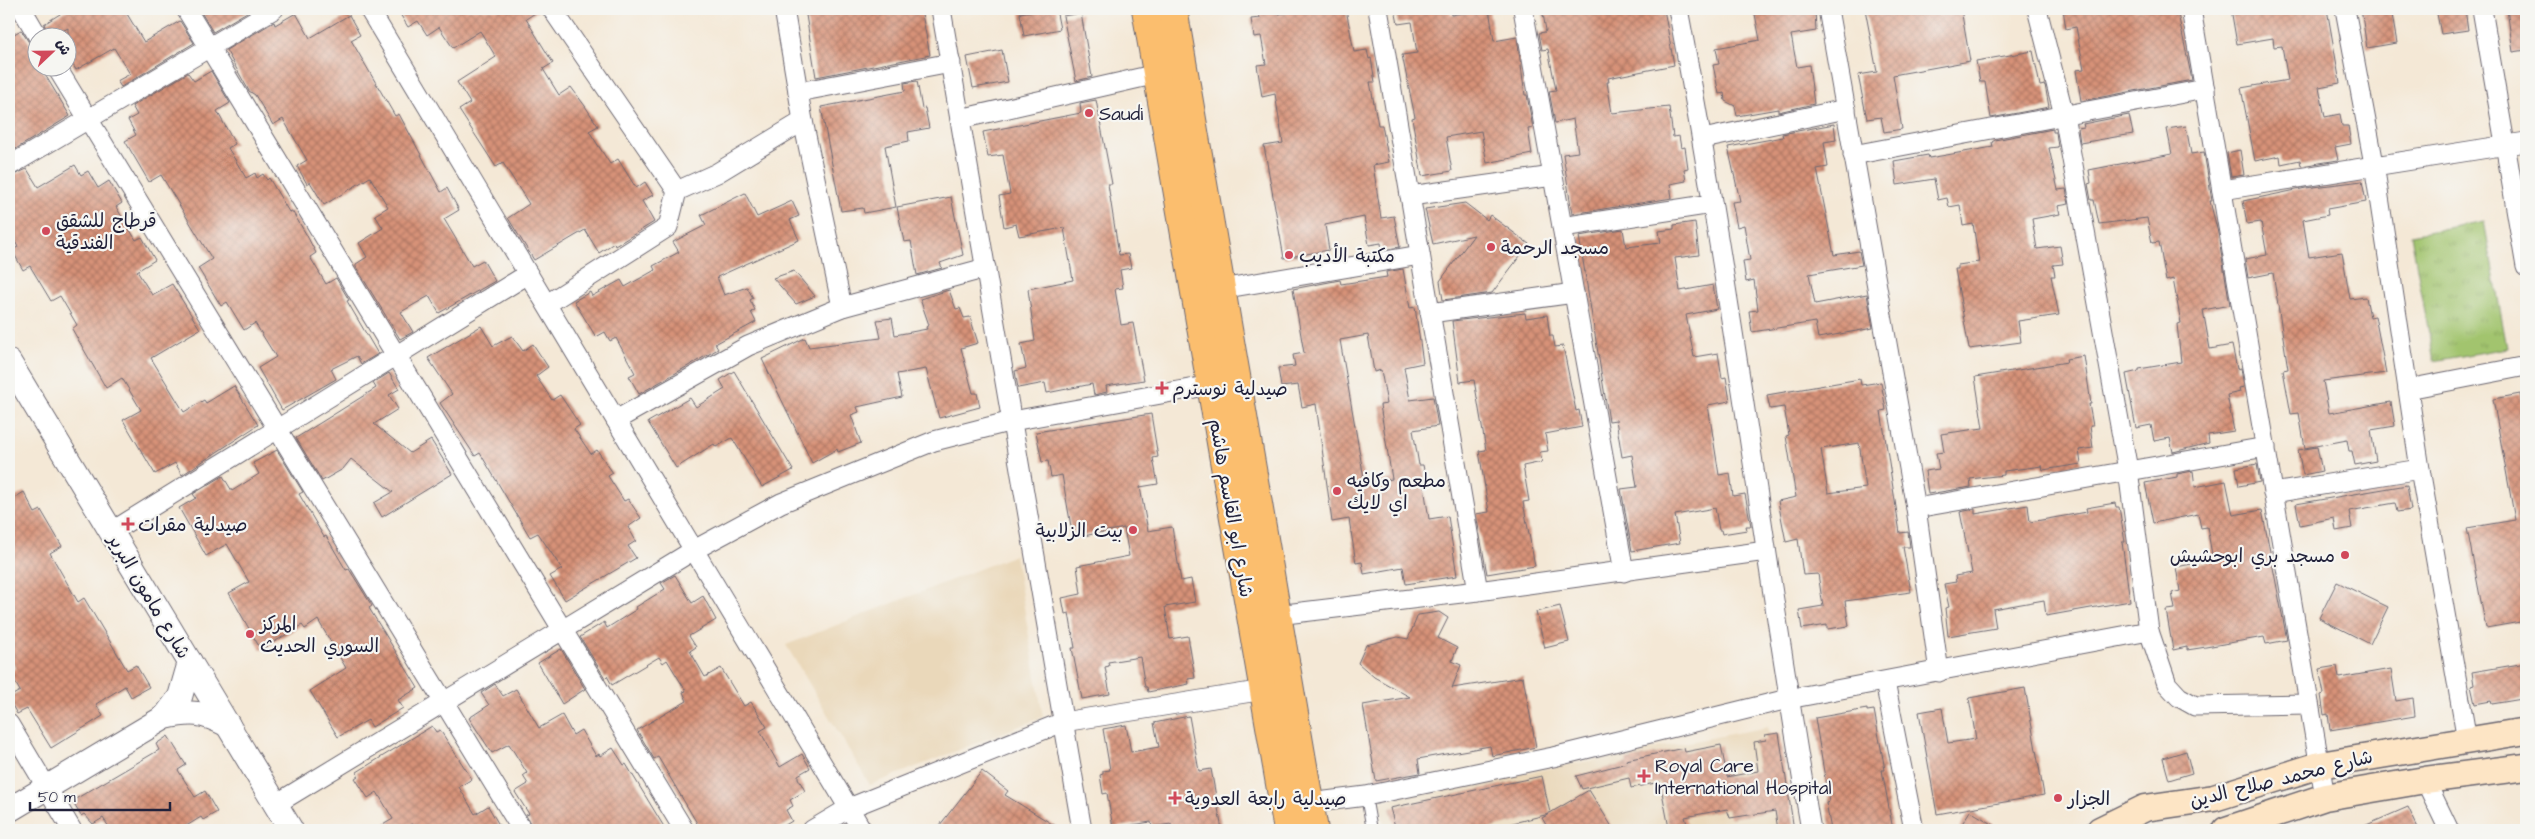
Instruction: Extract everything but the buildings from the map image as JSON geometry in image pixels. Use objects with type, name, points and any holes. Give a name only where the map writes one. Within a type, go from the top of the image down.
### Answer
[{"type":"main road","name":"شارع ابو القاسم هاشم","points":[[1146,9],[1288,830]]},
{"type":"main road","name":"شارع ابو القاسم هاشم","points":[[1173,9],[1314,830]]},
{"type":"main road","name":"شارع محمد صلاح الدين","points":[[2100,830],[2146,808],[2214,798],[2320,765],[2526,731]]},
{"type":"main road","name":"شارع محمد صلاح الدين","points":[[2226,830],[2266,824],[2325,797],[2425,780],[2526,768]]},
{"type":"street","points":[[22,9],[33,28]]},
{"type":"street","points":[[186,9],[684,830]]},
{"type":"street","points":[[9,166],[274,9]]},
{"type":"street","points":[[547,304],[668,227],[677,191],[552,9]]},
{"type":"street","points":[[784,9],[803,121],[842,307]]},
{"type":"street","points":[[941,9],[1082,830]]},
{"type":"street","points":[[1378,9],[1478,592]]},
{"type":"street","points":[[1522,9],[1624,572]]},
{"type":"street","points":[[1678,9],[1703,139],[1788,700],[1811,830]]},
{"type":"street","points":[[1828,9],[1916,508],[1939,672]]},
{"type":"street","points":[[2037,9],[2064,114],[2128,470],[2150,631],[2166,684],[2179,697],[2195,706],[2309,704]]},
{"type":"street","points":[[2191,9],[2325,797]]},
{"type":"street","points":[[2344,9],[2374,164],[2420,469],[2467,740]]},
{"type":"street","points":[[2482,9],[2526,268]]},
{"type":"street","points":[[372,10],[528,274],[862,830]]},
{"type":"street","points":[[798,92],[951,63]]},
{"type":"street","points":[[960,119],[1157,74]]},
{"type":"street","points":[[63,78],[522,830]]},
{"type":"street","points":[[1853,155],[2205,89]]},
{"type":"street","points":[[1703,139],[1846,109]]},
{"type":"street","points":[[677,191],[717,173],[803,121]]},
{"type":"street","points":[[2222,190],[2374,164],[2526,142]]},
{"type":"street","points":[[1410,196],[1553,176]]},
{"type":"street","points":[[1562,227],[1712,204]]},
{"type":"street","points":[[1221,289],[1420,256]]},
{"type":"street","points":[[616,420],[748,346],[842,307],[986,268]]},
{"type":"street","points":[[111,532],[528,274]]},
{"type":"street","points":[[1430,314],[1574,293]]},
{"type":"street","name":"شارع مامون البرير","points":[[9,364],[291,830]]},
{"type":"street","points":[[2408,389],[2526,366]]},
{"type":"street","points":[[276,804],[694,550],[781,503],[863,468],[934,441],[1012,421],[1211,385]]},
{"type":"street","points":[[1916,508],[2266,446]]},
{"type":"street","points":[[2274,494],[2420,469]]},
{"type":"street","points":[[1277,615],[1478,592],[1766,551]]},
{"type":"street","points":[[1310,803],[1366,796],[1553,757],[1788,700],[2150,631]]},
{"type":"street","points":[[165,717],[180,697],[190,662]]},
{"type":"street","points":[[1885,682],[1914,830]]},
{"type":"street","points":[[812,830],[849,808],[1063,722],[1264,690]]},
{"type":"street","points":[[9,810],[165,717],[189,712],[211,717],[228,725]]},
{"type":"street","points":[[9,724],[72,830]]},
{"type":"street","points":[[2425,780],[2449,830]]},
{"type":"lane","points":[[1366,796],[1372,830]]},
{"type":"shaded area","points":[[1015,555],[1043,717],[870,785],[786,645]]},
{"type":"shaded area","name":"Royal Care International Hospital","points":[[1768,727],[1786,830],[1385,830],[1379,801]]},
{"type":"green space","points":[[2484,221],[2507,348],[2434,361],[2411,235]]},
{"type":"place","name":"Saudi","points":[[1089,113]]},
{"type":"place","name":"قرطاج للشقق الفندقية","points":[[46,231]]},
{"type":"place","name":"مسجد الرحمة","points":[[1491,247]]},
{"type":"place","name":"مكتبة الأديب","points":[[1289,255]]},
{"type":"place","name":"صيدلية نوسترم","points":[[1162,388]]},
{"type":"place","name":"مطعم وكافيه اي لايك","points":[[1337,491]]},
{"type":"place","name":"صيدلية مقرات","points":[[128,524]]},
{"type":"place","name":"بيت الزلابية","points":[[1133,530]]},
{"type":"place","name":"مسجد بري ابوحشيش","points":[[2345,555]]},
{"type":"place","name":"المركز السوري الحديث","points":[[250,634]]},
{"type":"place","name":"Royal Care International Hospital","points":[[1644,776]]},
{"type":"place","name":"صيدلية رابعة العدوية","points":[[1175,798]]},
{"type":"place","name":"الجزار","points":[[2058,798]]}]
